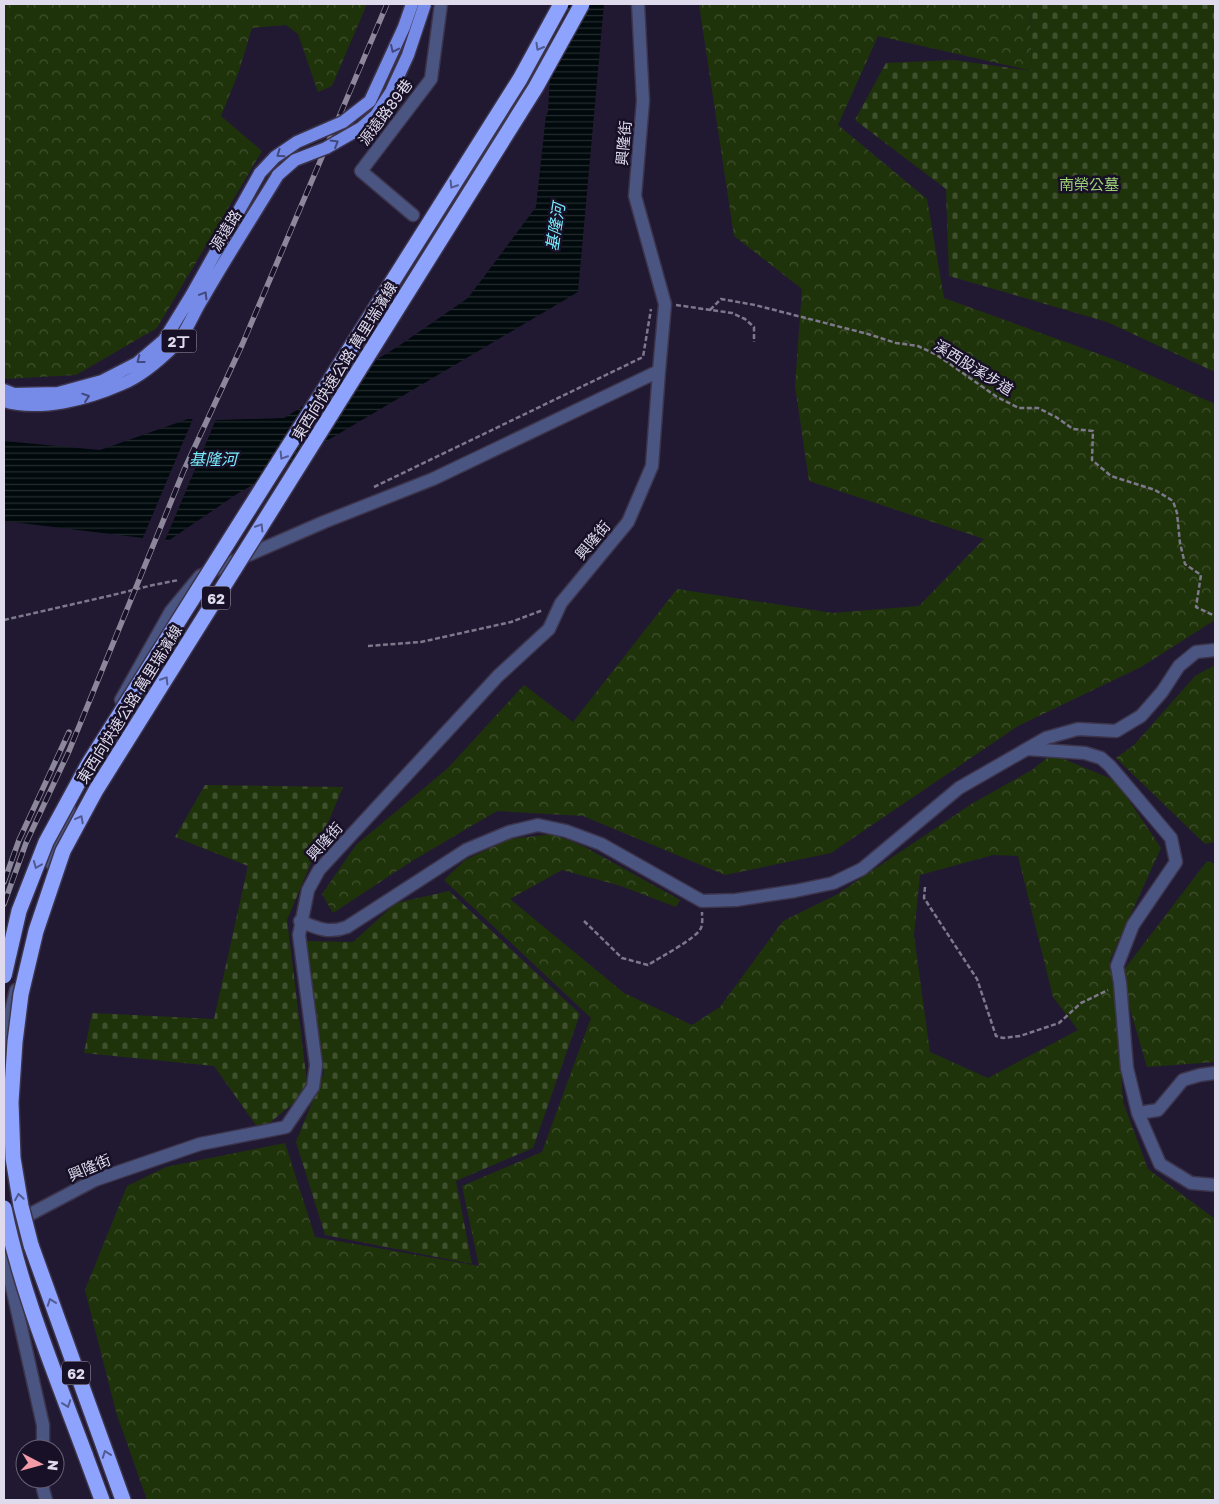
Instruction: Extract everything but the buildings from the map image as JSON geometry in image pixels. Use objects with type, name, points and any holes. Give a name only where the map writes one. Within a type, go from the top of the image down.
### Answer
[{"type":"highway","name":"東西向快速公路 萬里瑞濱線","points":[[4,976],[19,911],[43,851],[89,763],[520,79],[561,4]]},
{"type":"highway","name":"東西向快速公路 萬里瑞濱線","points":[[123,1500],[30,1245],[13,1158],[11,1102],[15,1042],[21,994],[36,931],[63,851],[96,790],[536,87],[582,4]]},
{"type":"highway","name":"62","points":[[4,1208],[10,1239],[23,1284],[102,1500]]},
{"type":"main road","name":"源遠路","points":[[4,390],[14,394],[58,394],[102,381],[137,363],[164,340],[260,173],[275,157],[297,142],[343,122],[370,101],[404,27],[412,4]]},
{"type":"main road","name":"源遠路","points":[[4,401],[15,404],[44,405],[78,400],[122,384],[150,368],[178,342],[202,299],[278,175],[295,160],[326,148],[361,128],[376,115],[391,92],[408,55],[425,4]]},
{"type":"street","name":"源遠路89巷","points":[[413,215],[361,171],[430,79],[441,4]]},
{"type":"street","name":"興隆街","points":[[4,1228],[95,1180],[200,1144],[286,1127],[313,1087],[316,1065],[299,942],[300,921],[308,890],[319,870],[498,676],[549,628],[561,603],[628,522],[652,466],[665,304],[635,196],[642,101],[638,4]]},
{"type":"street","points":[[4,1066],[9,1019],[34,917],[83,767],[171,611],[200,576],[324,522],[433,479],[659,371]]},
{"type":"street","points":[[300,921],[313,927],[331,931],[347,927],[466,850],[509,832],[538,826],[566,831],[601,844],[702,901],[736,900],[833,883],[862,869],[958,788],[1027,748],[1046,738],[1078,729],[1116,731],[1140,716],[1162,692],[1179,666],[1196,652],[1215,650]]},
{"type":"street","points":[[1027,748],[1085,753],[1101,758],[1110,766],[1171,838],[1176,862],[1133,926],[1117,966],[1127,1068],[1138,1113],[1160,1164],[1191,1183],[1215,1185]]},
{"type":"street","points":[[1138,1113],[1158,1110],[1183,1080],[1215,1073]]},
{"type":"street","points":[[4,1252],[43,1425],[43,1439]]},
{"type":"path","name":"溪西股溪步道","points":[[710,310],[720,299],[755,305],[896,343],[918,346],[937,355],[997,397],[1019,408],[1038,408],[1074,429],[1094,431],[1092,460],[1112,476],[1155,490],[1173,500],[1177,513],[1180,543],[1185,564],[1201,575],[1196,607],[1215,616]]},
{"type":"path","points":[[367,491],[643,357],[651,304]]},
{"type":"path","points":[[665,304],[732,313],[746,319],[754,326],[754,342]]},
{"type":"path","points":[[4,620],[113,596],[153,584],[200,576]]},
{"type":"path","points":[[368,646],[421,642],[511,622],[561,603]]},
{"type":"path","points":[[925,887],[924,898],[977,979],[996,1036],[1004,1038],[1020,1036],[1059,1022],[1081,1003],[1120,984]]},
{"type":"path","points":[[584,921],[622,958],[648,964],[698,933],[702,926],[702,901]]},
{"type":"green space","points":[[4,4],[367,4],[332,86],[318,92],[298,34],[286,25],[252,28],[238,74],[221,116],[262,151],[157,328],[76,375],[4,379]]},
{"type":"green space","points":[[699,4],[1030,4],[1032,71],[878,36],[838,125],[927,199],[944,298],[1118,361],[1215,404],[1215,620],[1141,667],[1018,726],[831,853],[725,875],[583,816],[497,811],[412,861],[333,913],[322,894],[356,845],[448,768],[524,685],[573,722],[677,589],[833,613],[919,606],[984,539],[809,481],[795,386],[802,289],[734,236]]},
{"type":"green space","name":"南榮公墓","points":[[1030,4],[1215,4],[1215,372],[1107,322],[949,276],[946,189],[855,120],[886,63],[954,60],[1032,71]]},
{"type":"green space","points":[[1215,665],[1215,842],[1205,844],[1116,758],[1134,745],[1195,676]]},
{"type":"green space","points":[[1052,754],[1116,781],[1161,848],[1110,960],[1117,1013],[1123,1102],[1148,1169],[1215,1219],[1215,1500],[147,1500],[116,1412],[85,1290],[127,1186],[166,1167],[285,1143],[315,1237],[479,1266],[462,1186],[542,1152],[591,1018],[444,880],[465,860],[510,839],[553,834],[585,847],[680,900],[676,907],[621,886],[562,870],[510,899],[624,993],[692,1025],[720,1007],[783,921],[836,895],[973,803],[1032,770]],"holes":[[[993,855],[1018,856],[1053,997],[1078,1030],[988,1078],[930,1052],[914,935],[920,875]]]},
{"type":"green space","points":[[205,785],[343,787],[287,920],[308,1091],[260,1131],[214,1066],[84,1053],[92,1013],[214,1019],[248,866],[175,837]]},
{"type":"green space","points":[[1207,861],[1215,864],[1215,1062],[1147,1067],[1120,975]]},
{"type":"green space","points":[[449,891],[580,1014],[533,1148],[456,1181],[472,1264],[325,1235],[296,1142],[324,1073],[303,941],[353,942],[396,903]]},
{"type":"water","name":"基隆河","points":[[554,4],[604,4],[578,292],[237,494],[168,541],[4,521],[4,441],[100,450],[188,419],[284,418],[400,345],[468,298],[536,207],[546,115],[548,112]]},
{"type":"pier","points":[[194,416],[217,417],[164,543],[142,540]]},
{"type":"railway","points":[[4,904],[26,843],[69,751],[184,470],[242,345],[387,4]]},
{"type":"railway","points":[[4,882],[19,840],[69,732]]}]
